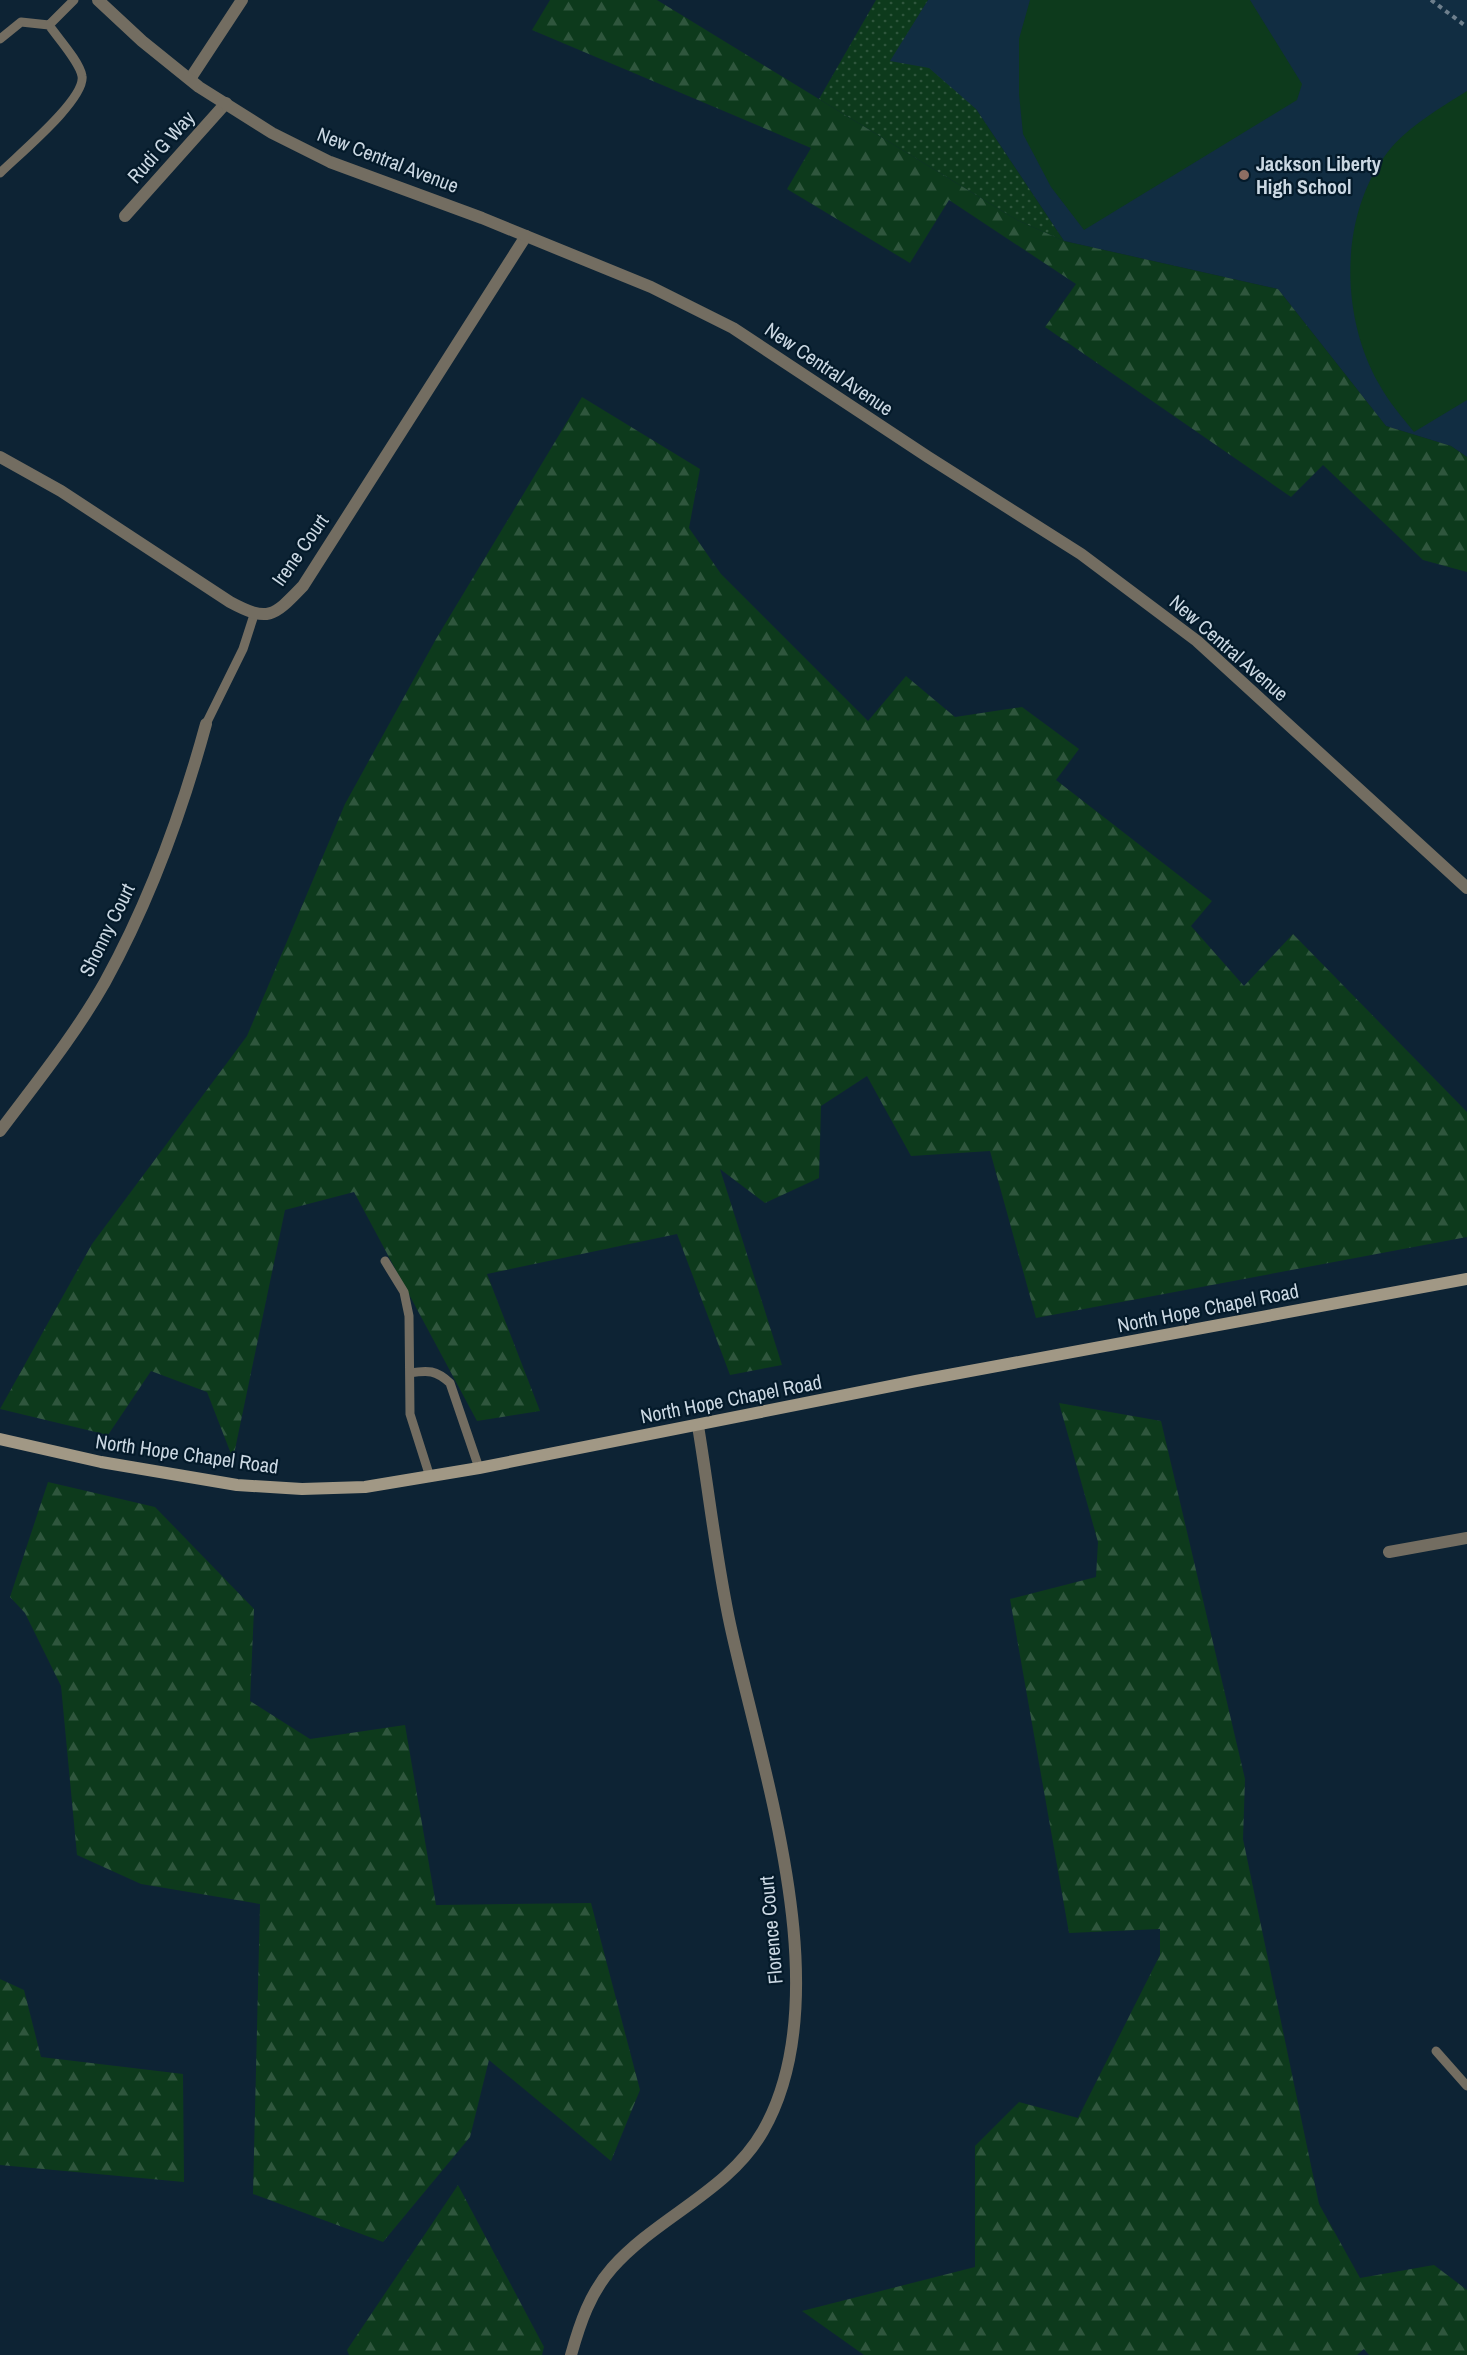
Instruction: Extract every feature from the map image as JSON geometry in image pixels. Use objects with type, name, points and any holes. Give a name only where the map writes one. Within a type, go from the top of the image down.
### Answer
[{"type":"main road","name":"North Hope Chapel Road","points":[[0,1439],[101,1462],[237,1485],[302,1489],[365,1487],[479,1468],[916,1381],[1467,1279]]},
{"type":"street","name":"New Central Avenue","points":[[98,0],[142,41],[190,80],[272,133],[330,162],[526,236],[651,287],[733,328],[928,457],[1081,554],[1197,641],[1467,888]]},
{"type":"street","points":[[190,80],[242,0]]},
{"type":"street","name":"Rudi G Way","points":[[125,216],[226,103]]},
{"type":"street","name":"Irene Court","points":[[254,615],[279,611],[303,586],[526,236]]},
{"type":"street","points":[[0,457],[61,491],[230,602],[254,615]]},
{"type":"street","name":"Shonny Court","points":[[0,1131],[75,1030],[132,932],[191,779],[206,724]]},
{"type":"street","name":"Florence Court","points":[[571,2355],[583,2314],[593,2294],[612,2268],[648,2235],[727,2177],[763,2131],[777,2102],[790,2054],[797,2014],[792,1907],[780,1840],[729,1621],[698,1426]]},
{"type":"street","points":[[1389,1552],[1467,1538]]},
{"type":"lane","points":[[49,25],[74,0]]},
{"type":"lane","points":[[0,39],[13,26],[21,22],[49,25],[81,70],[82,85],[72,101],[0,173]]},
{"type":"lane","points":[[206,724],[243,649],[254,615]]},
{"type":"lane","points":[[385,1261],[404,1292],[410,1316],[410,1414],[430,1476]]},
{"type":"lane","points":[[410,1373],[427,1370],[439,1372],[450,1383],[479,1468]]},
{"type":"lane","points":[[1436,2051],[1467,2086]]},
{"type":"path","points":[[1431,0],[1467,27]]},
{"type":"shaded area","name":"Jackson Liberty High School","points":[[928,0],[1467,0],[1467,457],[1451,446],[1386,426],[1278,289],[1064,241],[976,109],[889,61]]},
{"type":"green space","points":[[550,0],[657,0],[1017,220],[1064,241],[1278,289],[1386,426],[1451,446],[1467,457],[1467,572],[1423,560],[1323,465],[1291,497],[1045,327],[1076,284],[949,200],[910,263],[787,189],[811,148],[532,30]]},
{"type":"green space","points":[[876,0],[928,0],[890,61],[929,68],[976,109],[1064,241],[1017,220],[819,99]]},
{"type":"green space","points":[[1030,0],[1250,0],[1302,84],[1297,100],[1084,230],[1051,187],[1023,134],[1019,94],[1019,39]]},
{"type":"green space","points":[[1467,91],[1467,400],[1414,432],[1391,403],[1366,357],[1357,328],[1352,298],[1350,267],[1353,236],[1360,206],[1371,178],[1387,153],[1414,126]]},
{"type":"green space","points":[[582,397],[700,469],[689,528],[721,574],[868,721],[906,676],[955,717],[1022,707],[1079,749],[1056,780],[1212,901],[1191,926],[1244,986],[1293,934],[1467,1112],[1467,1237],[1036,1318],[990,1151],[911,1156],[867,1076],[821,1106],[819,1178],[765,1203],[720,1169],[782,1365],[730,1375],[677,1234],[487,1274],[540,1411],[477,1421],[354,1192],[285,1210],[233,1459],[207,1392],[151,1371],[108,1435],[0,1409],[92,1244],[247,1036],[345,804],[436,639]]},
{"type":"green space","points":[[1059,1403],[1161,1421],[1245,1779],[1243,1839],[1319,2204],[1360,2278],[1434,2265],[1467,2290],[1467,2355],[1369,2355],[1364,2349],[1357,2355],[864,2355],[802,2311],[975,2267],[975,2146],[1019,2102],[1078,2118],[1160,1955],[1160,1929],[1069,1933],[1010,1599],[1096,1577],[1098,1542]]},
{"type":"green space","points":[[48,1482],[155,1507],[254,1609],[250,1701],[310,1739],[405,1725],[436,1905],[591,1903],[640,2090],[611,2161],[489,2060],[470,2137],[383,2242],[253,2194],[260,1904],[141,1884],[77,1855],[61,1686],[25,1613],[10,1597]]},
{"type":"green space","points":[[0,1979],[24,1990],[41,2057],[183,2074],[184,2182],[0,2165]]},
{"type":"green space","points":[[458,2185],[544,2347],[542,2355],[349,2355],[347,2350]]},
{"type":"place","name":"Jackson Liberty High School","points":[[1244,175]]}]
